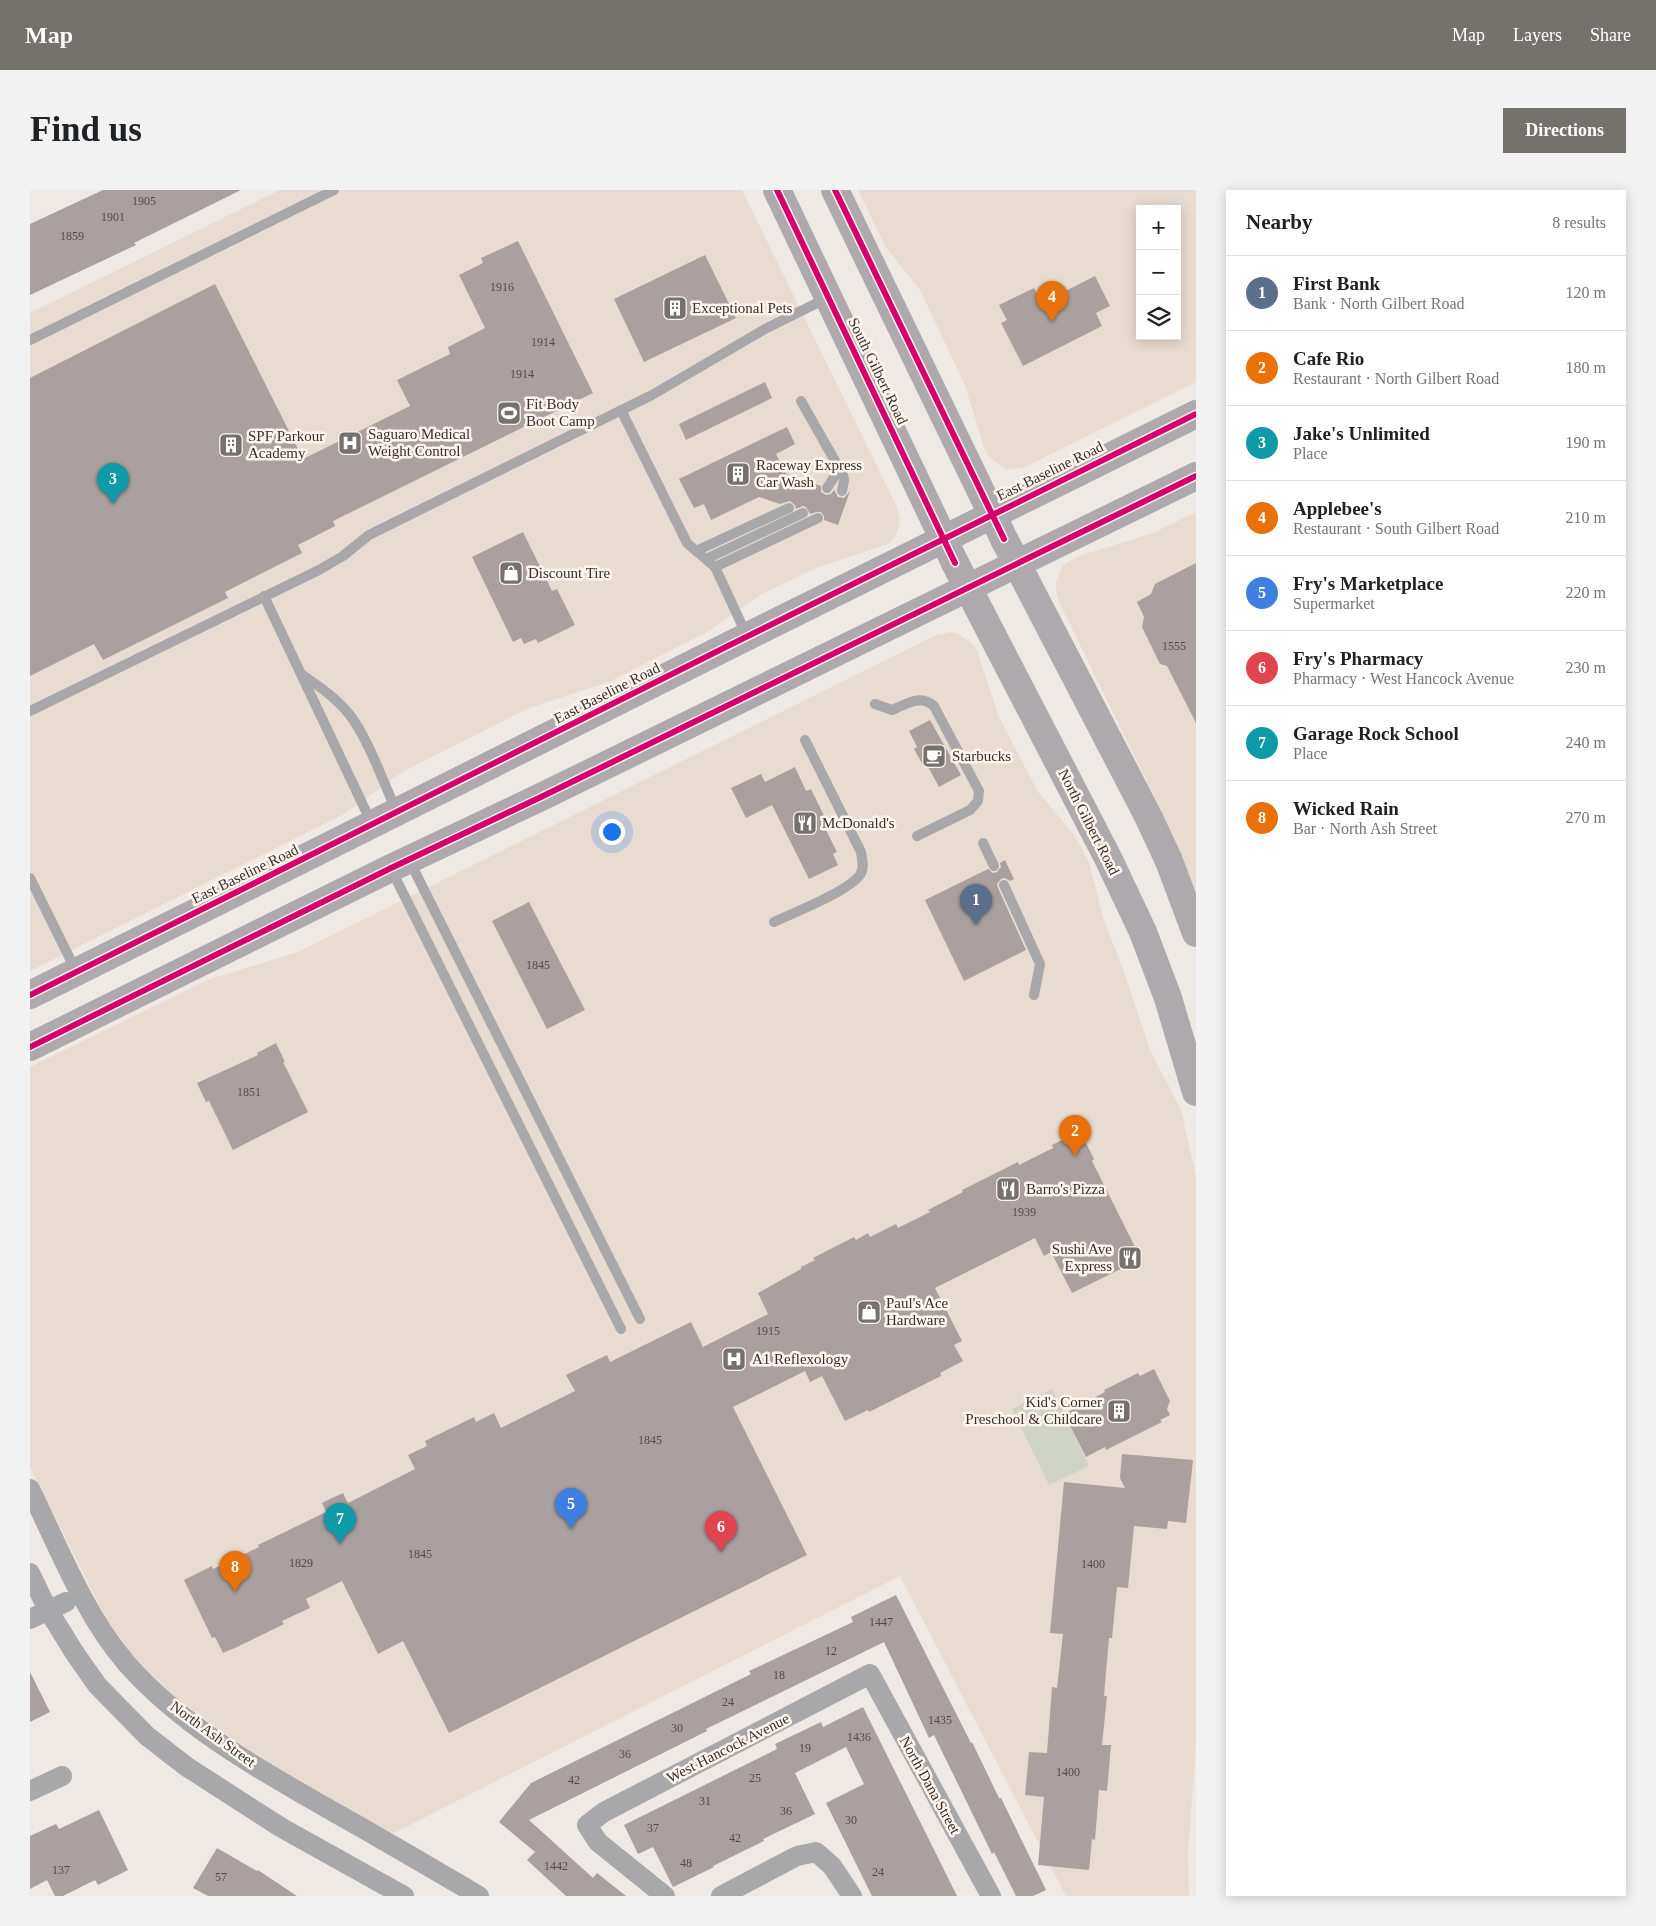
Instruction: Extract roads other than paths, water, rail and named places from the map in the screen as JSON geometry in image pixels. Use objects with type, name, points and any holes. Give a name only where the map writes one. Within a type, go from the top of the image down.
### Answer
[{"type":"main road","name":"South Gilbert Road","points":[[778,190],[956,563]]},
{"type":"main road","points":[[835,190],[1004,539],[1157,834],[1196,933]]},
{"type":"main road","name":"East Baseline Road","points":[[30,994],[1196,414]]},
{"type":"main road","points":[[30,1047],[399,864],[541,797],[1196,476]]},
{"type":"main road","name":"North Gilbert Road","points":[[956,563],[1108,858],[1143,932],[1193,1066],[1196,1092]]},
{"type":"street","name":"North Ash Street","points":[[30,1489],[95,1620],[127,1664],[149,1686],[183,1715],[234,1752],[273,1777],[479,1896]]},
{"type":"street","points":[[30,1573],[57,1606],[74,1652],[96,1685],[148,1736],[187,1766],[282,1828],[404,1896]]},
{"type":"street","points":[[30,1619],[57,1606]]},
{"type":"street","name":"West Hancock Avenue","points":[[665,1896],[598,1842],[587,1825],[604,1812],[870,1674]]},
{"type":"street","name":"North Dana Street","points":[[870,1674],[991,1896]]},
{"type":"street","points":[[30,1791],[62,1776]]},
{"type":"street","points":[[721,1896],[797,1856],[816,1852],[832,1866],[852,1896]]},
{"type":"lane","points":[[30,340],[334,190]]},
{"type":"lane","points":[[30,711],[342,556],[369,535],[652,395],[765,329],[829,297]]},
{"type":"lane","points":[[801,401],[840,468],[844,480],[836,490],[840,468]]},
{"type":"lane","points":[[621,410],[687,543],[715,567],[747,636]]},
{"type":"lane","points":[[696,551],[790,508]]},
{"type":"lane","points":[[706,559],[803,513]]},
{"type":"lane","points":[[715,567],[818,518]]},
{"type":"lane","points":[[264,596],[372,825]]},
{"type":"lane","points":[[303,676],[326,691],[350,714],[364,739],[397,812]]},
{"type":"lane","points":[[875,704],[892,710],[920,699],[930,702],[934,706],[979,791],[978,801],[970,810],[916,836]]},
{"type":"lane","points":[[774,922],[845,888],[860,875],[863,868],[861,852],[805,740]]},
{"type":"lane","points":[[983,843],[994,866]]},
{"type":"lane","points":[[399,864],[640,1319]]},
{"type":"lane","points":[[399,864],[622,1329]]},
{"type":"lane","points":[[30,878],[76,972]]},
{"type":"lane","points":[[1004,885],[1040,964],[1034,994]]},
{"type":"place","name":"Exceptional Pets","points":[[675,308]]},
{"type":"place","name":"Applebee's","points":[[1052,322]]},
{"type":"place","name":"Fit Body Boot Camp","points":[[509,413]]},
{"type":"place","name":"Saguaro Medical Weight Control","points":[[350,443]]},
{"type":"place","name":"SPF Parkour Academy","points":[[231,445]]},
{"type":"place","name":"Raceway Express Car Wash","points":[[738,474]]},
{"type":"place","name":"Jake's Unlimited","points":[[113,504]]},
{"type":"place","name":"Discount Tire","points":[[511,573]]},
{"type":"place","name":"Starbucks","points":[[934,756]]},
{"type":"place","name":"McDonald's","points":[[805,823]]},
{"type":"place","name":"First Bank","points":[[976,925]]},
{"type":"place","name":"Cafe Rio","points":[[1075,1156]]},
{"type":"place","name":"Barro's Pizza","points":[[1008,1189]]},
{"type":"place","name":"Sushi Ave Express","points":[[1130,1258]]},
{"type":"place","name":"Paul's Ace Hardware","points":[[869,1312]]},
{"type":"place","name":"A1 Reflexology","points":[[734,1359]]},
{"type":"place","name":"Kid's Corner Preschool & Childcare","points":[[1119,1411]]},
{"type":"place","name":"Fry's Marketplace","points":[[571,1529]]},
{"type":"place","name":"Garage Rock School","points":[[340,1544]]},
{"type":"place","name":"Fry's Pharmacy","points":[[721,1552]]},
{"type":"place","name":"Wicked Rain","points":[[235,1592]]}]
